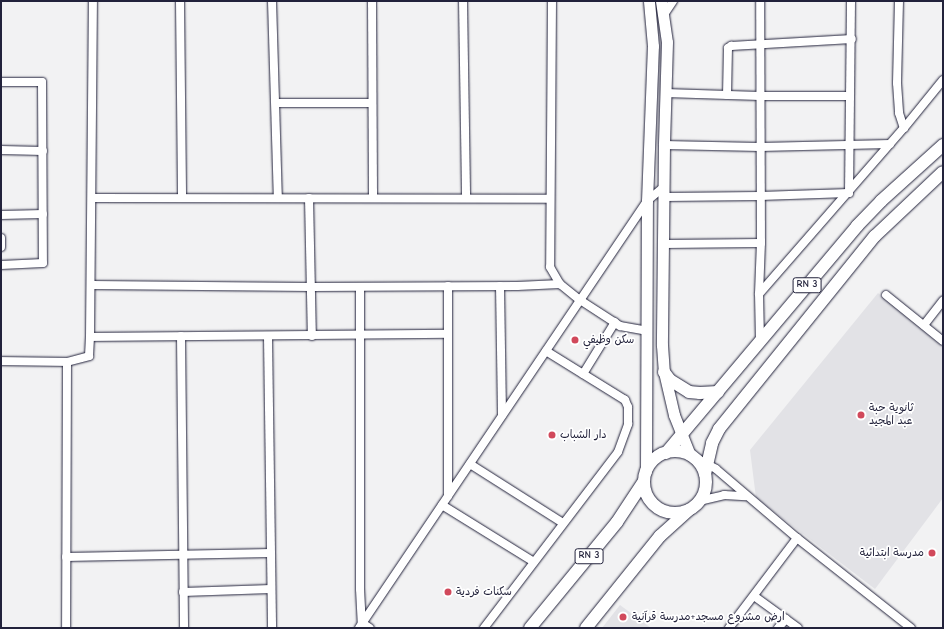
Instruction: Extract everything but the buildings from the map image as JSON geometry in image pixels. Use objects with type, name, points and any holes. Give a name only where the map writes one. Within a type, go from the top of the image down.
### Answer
[{"type":"main road","points":[[649,1],[653,46],[647,201],[645,490],[649,498],[659,508],[672,513],[682,512],[695,505]]},
{"type":"main road","points":[[661,1],[667,42],[664,145],[665,192],[662,345],[664,372],[668,392],[681,435],[691,456]]},
{"type":"main road","name":"RN 3","points":[[666,453],[857,226],[881,201],[943,145]]},
{"type":"main road","name":"RN 3","points":[[706,469],[712,443],[719,429],[875,236],[943,172]]},
{"type":"main road","points":[[664,372],[670,380],[689,392],[718,392]]},
{"type":"main road","points":[[586,628],[660,536],[695,505],[705,488],[706,469],[691,456],[678,452],[666,453],[651,463],[645,476]]},
{"type":"main road","name":"RN 3","points":[[530,628],[617,522],[645,476]]},
{"type":"street","points":[[1,361],[66,362],[89,356],[92,284],[93,1]]},
{"type":"street","points":[[180,1],[182,198]]},
{"type":"street","points":[[272,1],[278,198]]},
{"type":"street","points":[[372,1],[373,198]]},
{"type":"street","points":[[463,1],[466,198]]},
{"type":"street","points":[[552,1],[550,267],[560,284],[580,300],[620,326],[647,331]]},
{"type":"street","points":[[663,16],[673,1]]},
{"type":"street","points":[[760,1],[760,341]]},
{"type":"street","points":[[848,192],[850,145],[849,96],[852,40],[851,1]]},
{"type":"street","points":[[899,1],[897,83],[900,113],[904,128]]},
{"type":"street","points":[[727,95],[728,48],[734,46],[785,42],[852,40]]},
{"type":"street","points":[[759,294],[904,128],[943,80]]},
{"type":"street","points":[[1,82],[42,82],[43,151],[43,263],[1,265]]},
{"type":"street","points":[[665,94],[849,96]]},
{"type":"street","points":[[276,103],[372,103]]},
{"type":"street","points":[[664,145],[760,147],[890,144]]},
{"type":"street","points":[[1,150],[43,151]]},
{"type":"street","points":[[361,625],[647,201],[665,192],[760,196],[848,192]]},
{"type":"street","points":[[92,198],[550,199]]},
{"type":"street","points":[[309,198],[312,336]]},
{"type":"street","points":[[1,215],[43,214]]},
{"type":"street","points":[[1,238],[1,247]]},
{"type":"street","points":[[664,244],[761,243]]},
{"type":"street","points":[[92,284],[311,287],[500,286],[560,284]]},
{"type":"street","points":[[448,286],[448,496]]},
{"type":"street","points":[[500,286],[502,415]]},
{"type":"street","points":[[360,287],[361,625]]},
{"type":"street","points":[[886,295],[943,341]]},
{"type":"street","points":[[924,325],[943,301]]},
{"type":"street","points":[[583,374],[614,322]]},
{"type":"street","points":[[90,337],[268,337],[448,334]]},
{"type":"street","points":[[181,336],[184,628]]},
{"type":"street","points":[[268,337],[272,628]]},
{"type":"street","points":[[484,628],[618,452],[628,424],[628,407],[625,400],[546,351]]},
{"type":"street","points":[[66,362],[66,628]]},
{"type":"street","points":[[470,464],[563,523]]},
{"type":"street","points":[[706,469],[746,496],[911,628]]},
{"type":"street","points":[[695,505],[724,495],[746,496]]},
{"type":"street","points":[[442,506],[534,562]]},
{"type":"street","points":[[729,628],[797,538]]},
{"type":"street","points":[[66,557],[271,553]]},
{"type":"street","points":[[183,592],[271,589]]},
{"type":"street","points":[[754,596],[798,628]]},
{"type":"street","points":[[778,628],[786,619]]},
{"type":"street","points":[[361,625],[370,628]]},
{"type":"shaded area","name":"ثانوية حبة عبد المجيد","points":[[878,293],[943,347],[943,498],[875,589],[756,498],[750,450]]},
{"type":"shaded area","name":"ارض مشروع مسجد+مدرسة قرآنية","points":[[620,605],[651,628],[602,628]]},
{"type":"place","name":"سكن وظيفي","points":[[575,340]]},
{"type":"place","name":"ثانوية حبة عبد المجيد","points":[[861,415]]},
{"type":"place","name":"دار الشباب","points":[[552,435]]},
{"type":"place","name":"مدرسة ابتدائية","points":[[932,553]]},
{"type":"place","name":"سكنات فردية","points":[[448,592]]},
{"type":"place","name":"ارض مشروع مسجد+مدرسة قرآنية","points":[[623,617]]}]
